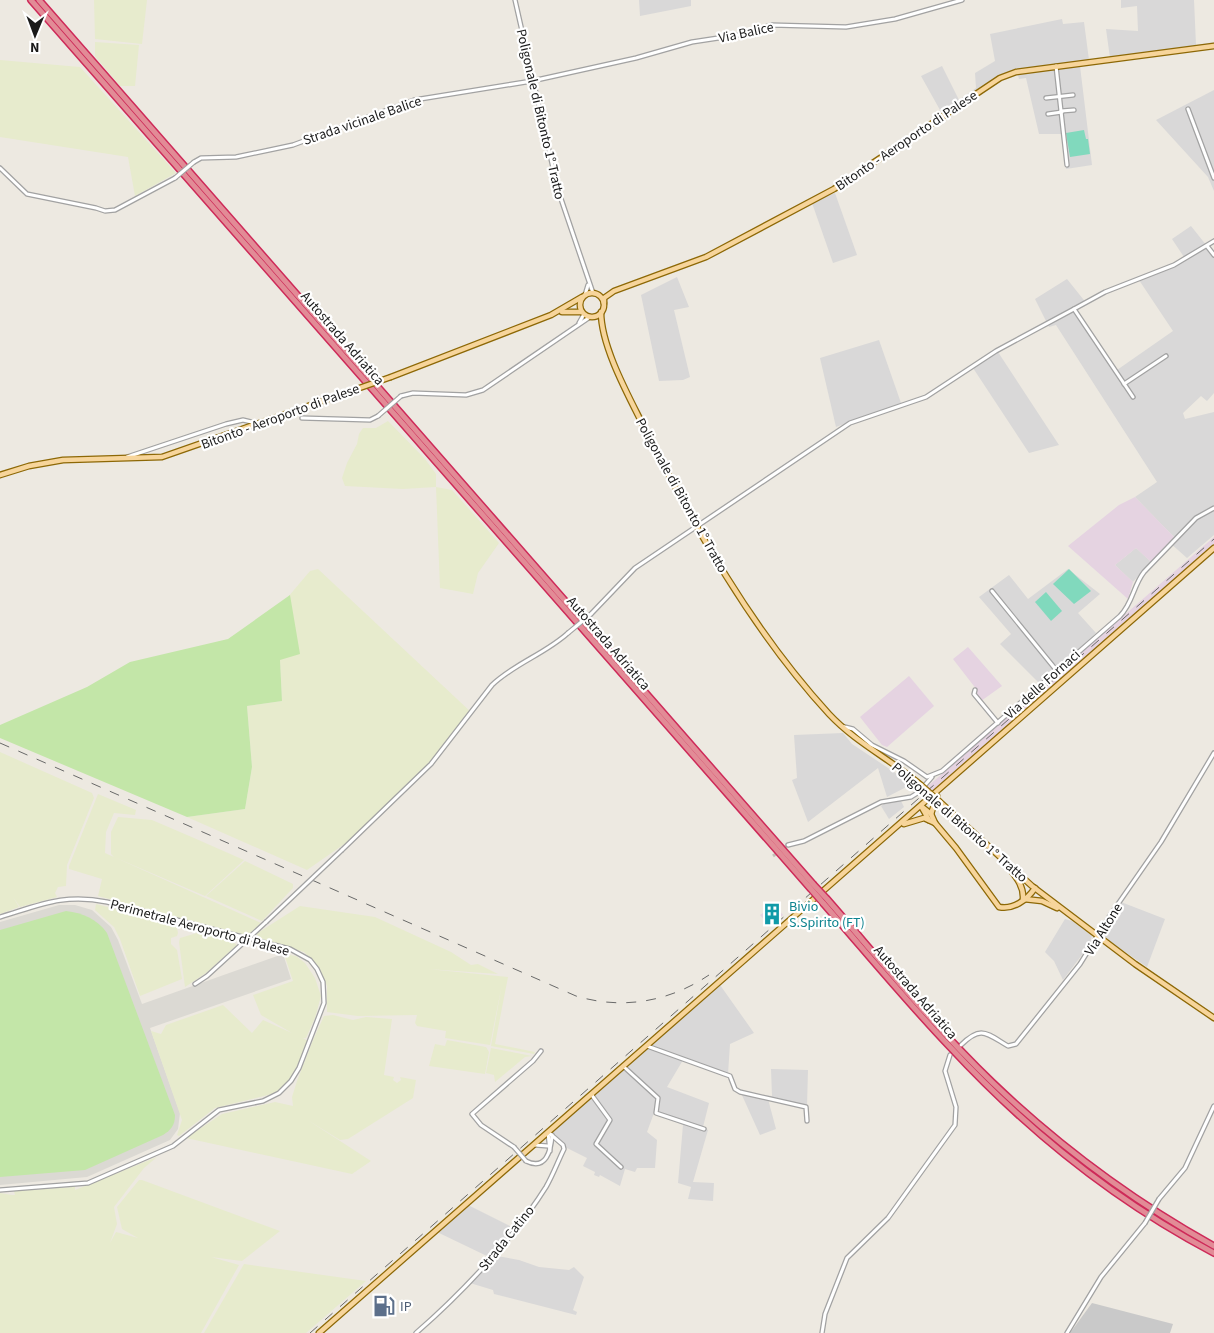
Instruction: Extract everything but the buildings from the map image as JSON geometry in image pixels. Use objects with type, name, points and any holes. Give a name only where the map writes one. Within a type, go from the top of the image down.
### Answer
[{"type":"highway","name":"Autostrada Adriatica","points":[[31,0],[811,886],[954,1042],[1029,1116],[1112,1182],[1214,1246]]},
{"type":"highway","name":"Autostrada Adriatica","points":[[39,0],[811,886]]},
{"type":"highway","name":"Autostrada Adriatica","points":[[825,901],[950,1047],[1025,1121],[1109,1188],[1214,1253]]},
{"type":"main road","name":"Bitonto - Aeroporto di Palese","points":[[594,293],[614,291],[697,261],[834,189],[1000,78],[1016,72],[1056,66],[1214,46]]},
{"type":"main road","points":[[602,327],[601,312],[604,298],[614,291]]},
{"type":"main road","points":[[551,315],[584,296],[594,293],[601,297],[604,303]]},
{"type":"main road","points":[[583,313],[580,304],[584,296]]},
{"type":"main road","points":[[551,315],[564,311],[583,313],[592,317],[602,327]]},
{"type":"main road","points":[[592,317],[601,312]]},
{"type":"main road","name":"Bitonto - Aeroporto di Palese","points":[[0,475],[29,466],[63,460],[147,459],[184,451],[256,423],[391,377],[551,315]]},
{"type":"main road","name":"Poligonale di Bitonto 1° Tratto","points":[[602,327],[621,380],[697,526],[718,562],[771,641],[841,726],[855,739],[895,764],[922,786],[1034,888],[1214,1018]]},
{"type":"main road","points":[[319,1333],[534,1144],[550,1133],[591,1094],[940,790],[1212,549]]},
{"type":"main road","points":[[931,814],[940,790]]},
{"type":"main road","points":[[921,806],[931,814],[935,823],[956,848],[999,907],[1006,909],[1013,906],[1031,894],[1034,888]]},
{"type":"main road","points":[[921,806],[929,820]]},
{"type":"main road","points":[[898,826],[912,820],[929,820],[935,823]]},
{"type":"main road","points":[[1000,858],[1019,881],[1023,892],[1023,899]]},
{"type":"main road","points":[[1023,899],[1030,898],[1042,901],[1066,912]]},
{"type":"street","name":"Poligonale di Bitonto 1° Tratto","points":[[515,0],[558,190],[588,285],[594,293]]},
{"type":"street","name":"Via Balice","points":[[532,81],[692,42],[738,35],[772,25],[846,27],[894,19],[962,0]]},
{"type":"street","points":[[1056,66],[1068,164]]},
{"type":"street","name":"Strada vicinale Balice","points":[[0,168],[27,194],[96,208],[105,212],[115,210],[175,178],[201,158],[236,157],[293,144],[414,100],[532,81]]},
{"type":"street","points":[[1046,98],[1073,95]]},
{"type":"street","points":[[1188,109],[1214,178]]},
{"type":"street","points":[[1048,114],[1074,110]]},
{"type":"street","points":[[195,984],[207,976],[266,922],[426,770],[492,685],[504,674],[543,652],[568,633],[590,614],[635,568],[850,423],[926,397],[996,351],[1105,292],[1174,265],[1214,240]]},
{"type":"street","points":[[1207,246],[1214,255]]},
{"type":"street","points":[[584,296],[588,285]]},
{"type":"street","points":[[1074,309],[1133,397]]},
{"type":"street","points":[[577,325],[583,313]]},
{"type":"street","points":[[302,418],[370,420],[378,416],[401,396],[414,393],[466,395],[483,390],[577,325],[592,317]]},
{"type":"street","points":[[1124,384],[1166,356]]},
{"type":"street","points":[[121,459],[226,424],[242,420],[256,423]]},
{"type":"street","name":"Via delle Fornaci","points":[[788,845],[804,842],[881,802],[911,797],[919,792],[932,776],[948,768],[1126,610],[1144,572],[1198,516],[1214,508]]},
{"type":"street","points":[[1212,549],[1214,555]]},
{"type":"street","points":[[992,591],[1057,671]]},
{"type":"street","points":[[975,690],[974,694],[998,723]]},
{"type":"street","points":[[841,726],[853,729],[872,745],[904,761],[925,777],[932,776]]},
{"type":"street","name":"Via Altone","points":[[961,1045],[971,1035],[980,1032],[988,1034],[1008,1046],[1016,1044],[1080,964],[1162,842],[1214,753]]},
{"type":"street","name":"Perimetrale Aeroporto di Palese","points":[[0,917],[62,898],[79,897],[107,902],[247,938],[300,954],[317,969],[323,982],[324,1003],[299,1068],[291,1081],[279,1093],[263,1101],[219,1110],[173,1146],[96,1180],[82,1184],[0,1190]]},
{"type":"street","points":[[647,1045],[730,1076],[735,1089],[740,1092],[806,1107],[807,1121]]},
{"type":"street","points":[[540,1051],[533,1061],[472,1114],[481,1125],[514,1148],[530,1164],[543,1162],[550,1152],[550,1133]]},
{"type":"street","points":[[822,1333],[825,1314],[847,1258],[888,1218],[955,1124],[956,1108],[945,1071],[950,1055]]},
{"type":"street","points":[[623,1066],[658,1098],[656,1112],[704,1129]]},
{"type":"street","points":[[591,1094],[610,1120],[596,1144],[621,1167]]},
{"type":"street","points":[[1067,1333],[1102,1277],[1185,1168],[1214,1106]]},
{"type":"street","points":[[534,1144],[550,1146],[558,1140],[550,1133]]},
{"type":"street","name":"Strada Catino","points":[[416,1333],[443,1310],[504,1243],[546,1187],[564,1149],[558,1140]]},
{"type":"shaded area","points":[[639,0],[691,0],[691,6],[640,16]]},
{"type":"shaded area","points":[[1121,0],[1194,0],[1196,45],[1214,42],[1214,49],[1080,66],[1092,165],[1066,169],[1061,134],[1039,134],[1026,78],[1019,79],[1018,75],[1003,80],[945,119],[921,76],[942,66],[959,100],[976,88],[975,73],[995,61],[990,34],[1062,19],[1063,24],[1084,22],[1089,60],[1110,58],[1106,29],[1138,31],[1137,6],[1121,8]]},
{"type":"shaded area","points":[[1214,90],[1214,191],[1208,177],[1156,120]]},
{"type":"shaded area","points":[[835,193],[857,255],[833,263],[812,203]]},
{"type":"shaded area","points":[[1191,226],[1214,255],[1214,393],[1207,401],[1201,396],[1183,413],[1185,419],[1214,412],[1214,535],[1187,558],[1169,542],[1174,537],[1135,497],[1157,482],[1056,325],[1049,327],[1035,299],[1067,279],[1087,304],[1076,310],[1117,370],[1173,331],[1137,277],[1173,264],[1184,257],[1172,239]]},
{"type":"shaded area","points":[[677,277],[689,307],[674,310],[690,377],[683,380],[659,381],[641,295]]},
{"type":"shaded area","points":[[879,340],[901,403],[836,427],[820,358]]},
{"type":"shaded area","points":[[998,352],[1059,445],[1029,453],[973,368]]},
{"type":"shaded area","points":[[1135,497],[1174,537],[1151,562],[1136,548],[1115,565],[1133,582],[1128,599],[1068,546],[1119,505]]},
{"type":"shaded area","points":[[1214,537],[1214,544],[932,792],[927,787]]},
{"type":"shaded area","points":[[1136,548],[1151,562],[1133,582],[1115,565]]},
{"type":"shaded area","points":[[1068,569],[1100,594],[1078,613],[1096,633],[1041,685],[1000,644],[1011,634],[979,597],[1009,575],[1028,599]]},
{"type":"shaded area","points":[[968,647],[1002,686],[981,701],[977,695],[977,690],[953,659]]},
{"type":"shaded area","points":[[909,676],[934,706],[887,747],[882,745],[860,717]]},
{"type":"shaded area","points":[[843,733],[852,744],[912,784],[887,797],[878,768],[808,822],[792,780],[797,778],[794,735]]},
{"type":"shaded area","points":[[901,801],[904,807],[889,819],[881,806],[886,802]]},
{"type":"shaded area","points":[[1121,902],[1165,919],[1147,967],[1102,936],[1102,932]]},
{"type":"shaded area","points":[[59,905],[75,905],[92,910],[111,927],[118,940],[142,1004],[283,954],[291,979],[150,1028],[180,1113],[178,1129],[170,1140],[87,1177],[0,1185],[0,922]]},
{"type":"shaded area","points":[[775,905],[783,915],[770,926],[760,915]]},
{"type":"shaded area","points":[[1065,919],[1072,921],[1092,935],[1090,944],[1063,980],[1054,961],[1045,952]]},
{"type":"shaded area","points":[[720,985],[754,1033],[730,1044],[728,1074],[683,1060],[667,1087],[709,1103],[703,1127],[708,1130],[693,1182],[714,1183],[713,1201],[688,1199],[691,1187],[678,1183],[683,1125],[654,1113],[647,1132],[657,1140],[655,1168],[637,1168],[635,1172],[625,1169],[620,1186],[600,1175],[599,1177],[594,1175],[595,1172],[583,1166],[587,1158],[565,1147],[553,1132]]},
{"type":"shaded area","points":[[771,1069],[808,1070],[807,1106],[768,1099],[776,1129],[760,1135],[741,1093],[772,1096]]},
{"type":"shaded area","points":[[468,1205],[518,1230],[497,1256],[519,1260],[539,1267],[569,1270],[574,1267],[584,1277],[573,1310],[577,1312],[576,1315],[494,1294],[493,1290],[470,1283],[489,1257],[437,1232]]},
{"type":"shaded area","points":[[1092,1303],[1173,1324],[1170,1333],[1070,1333]]},
{"type":"green space","points":[[94,0],[147,0],[142,44],[95,39]]},
{"type":"green space","points":[[95,42],[139,45],[135,86],[120,86],[95,56]]},
{"type":"green space","points":[[0,60],[80,67],[176,173],[135,196],[128,157],[0,137]]},
{"type":"green space","points":[[1084,130],[1086,139],[1088,139],[1090,154],[1070,157],[1066,133]]},
{"type":"green space","points":[[388,421],[425,459],[436,474],[436,487],[403,489],[345,486],[342,478],[357,444],[359,434],[363,428],[376,428]]},
{"type":"green space","points":[[436,487],[452,490],[499,543],[478,573],[473,594],[440,588]]},
{"type":"green space","points":[[318,569],[472,713],[431,764],[353,838],[307,870],[187,817],[245,809],[252,767],[247,706],[282,701],[280,660],[288,597],[310,571]]},
{"type":"green space","points":[[1069,569],[1091,591],[1074,604],[1053,584]]},
{"type":"green space","points":[[1046,592],[1062,611],[1051,621],[1035,602]]},
{"type":"green space","points":[[290,595],[300,654],[280,660],[282,701],[247,706],[252,767],[245,809],[187,817],[0,738],[0,725],[87,687],[130,662],[228,639]]},
{"type":"green space","points":[[0,752],[92,793],[94,798],[67,865],[66,886],[58,887],[55,893],[57,897],[20,907],[13,897],[19,907],[0,914]]},
{"type":"green space","points":[[98,794],[136,810],[135,815],[114,813],[106,832],[105,853],[261,923],[247,936],[98,896],[102,879],[69,869],[69,866]]},
{"type":"green space","points":[[118,817],[152,820],[244,860],[205,896],[114,857],[111,854],[111,832]]},
{"type":"green space","points":[[245,861],[293,884],[293,888],[262,921],[206,896]]},
{"type":"green space","points":[[96,904],[176,924],[178,933],[177,936],[171,938],[171,944],[177,950],[182,979],[140,996],[120,939],[114,927],[95,910]]},
{"type":"green space","points":[[300,906],[375,917],[451,952],[471,965],[478,964],[498,974],[428,969],[508,977],[495,1044],[535,1052],[534,1054],[491,1046],[502,984],[490,1045],[445,1038],[446,1031],[417,1026],[415,1023],[417,1015],[358,1016],[327,1012],[327,986],[318,966],[304,952],[264,940],[256,934]]},
{"type":"green space","points":[[66,911],[78,913],[89,918],[99,924],[107,933],[175,1115],[174,1122],[163,1135],[85,1170],[0,1177],[0,930]]},
{"type":"green space","points":[[197,933],[211,933],[225,937],[237,945],[206,973],[185,987],[179,942],[180,938]]},
{"type":"green space","points":[[284,954],[296,956],[305,963],[315,978],[321,996],[315,1018],[306,1038],[303,1038],[308,1041],[291,1078],[282,1088],[272,1094],[215,1108],[179,1136],[177,1135],[182,1120],[151,1031],[161,1034],[166,1025],[223,1005],[252,1033],[263,1020],[292,1033],[261,1015],[253,995],[293,981]]},
{"type":"green space","points":[[333,1015],[353,1020],[366,1017],[392,1019],[384,1075],[394,1077],[393,1080],[397,1083],[401,1080],[400,1077],[416,1080],[413,1098],[348,1139],[340,1140],[306,1119],[371,1161],[352,1174],[186,1138],[222,1114],[275,1102],[293,1106],[292,1097],[313,1040],[324,1016]]},
{"type":"green space","points":[[447,1040],[486,1047],[489,1052],[485,1074],[429,1066],[435,1044],[445,1046]]},
{"type":"green space","points":[[491,1048],[532,1056],[525,1057],[495,1082],[494,1075],[486,1073]]},
{"type":"green space","points":[[157,1157],[144,1168],[114,1207],[117,1224],[110,1243],[116,1232],[138,1238],[122,1229],[117,1207],[139,1180],[280,1231],[242,1261],[211,1257],[239,1265],[201,1333],[0,1333],[0,1193],[15,1195],[14,1191],[75,1187],[75,1190]]},
{"type":"green space","points":[[244,1264],[366,1281],[306,1333],[204,1333]]},
{"type":"tunnel","points":[[773,856],[788,845]]},
{"type":"railway","points":[[310,1333],[1214,539]]},
{"type":"railway","points":[[0,743],[576,996],[611,1002],[645,1001],[678,992],[709,975]]},
{"type":"place","name":"Bivio S.Spirito (FT)","points":[[772,914]]},
{"type":"place","name":"IP","points":[[384,1306]]}]
